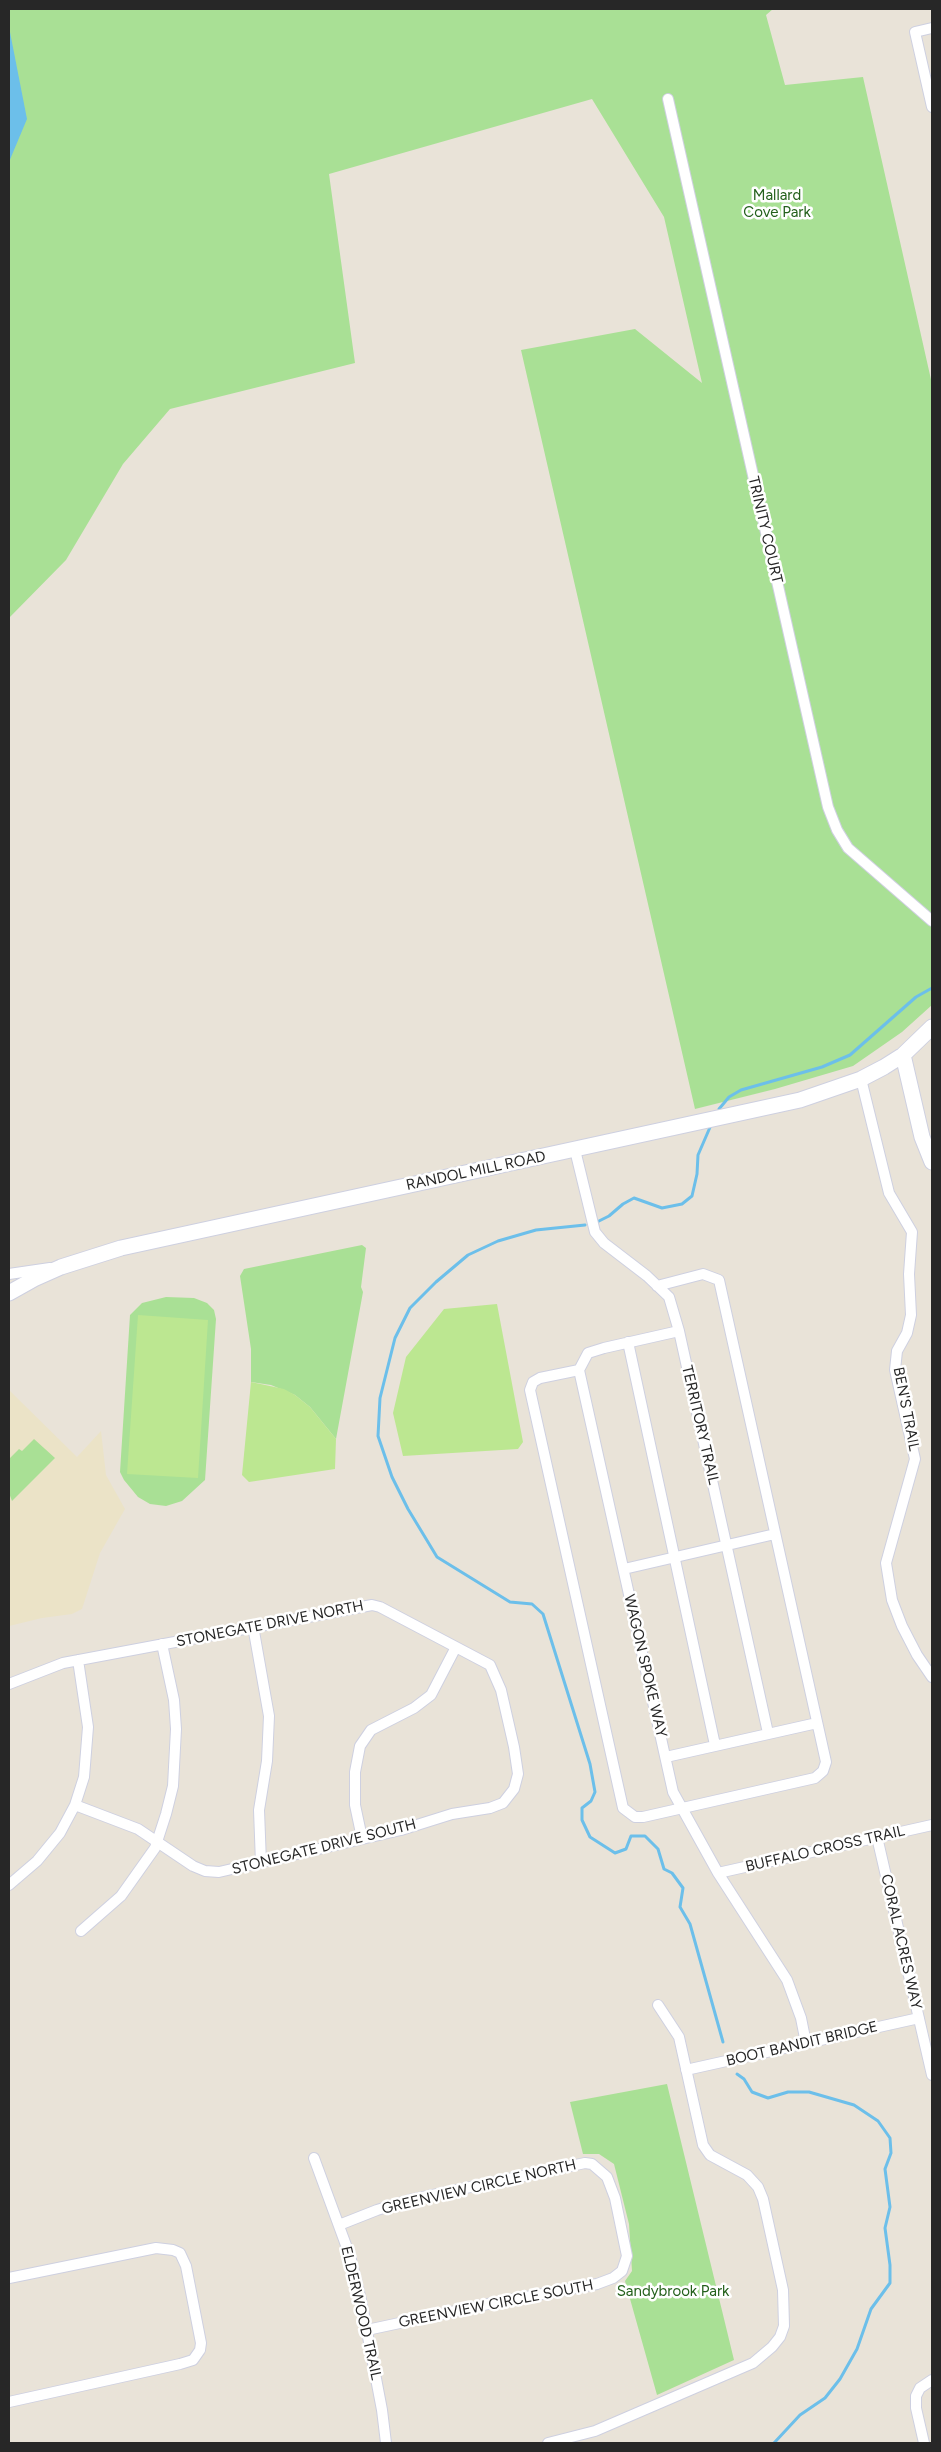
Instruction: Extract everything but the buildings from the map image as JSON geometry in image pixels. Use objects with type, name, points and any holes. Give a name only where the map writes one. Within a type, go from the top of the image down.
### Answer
[{"type":"main road","name":"RANDOL MILL ROAD","points":[[9,1293],[34,1278],[61,1267],[121,1248],[800,1100],[861,1079],[903,1054],[932,1027]]},
{"type":"main road","points":[[903,1054],[922,1137],[932,1162]]},
{"type":"street","points":[[932,28],[915,32],[932,108]]},
{"type":"street","name":"TRINITY COURT","points":[[668,99],[828,807],[837,830],[848,848],[932,921]]},
{"type":"street","name":"BEN'S TRAIL","points":[[861,1079],[889,1193],[898,1204],[912,1232],[909,1274],[911,1315],[907,1333],[898,1351],[895,1370],[915,1459],[886,1563],[892,1600],[902,1626],[932,1678]]},
{"type":"street","name":"TERRITORY TRAIL","points":[[575,1150],[595,1232],[620,1257],[668,1297],[679,1331],[768,1733]]},
{"type":"street","points":[[9,1274],[61,1267]]},
{"type":"street","points":[[657,1286],[703,1274],[719,1280],[826,1762],[823,1771],[815,1778],[643,1818],[627,1814],[623,1808],[530,1390],[533,1382],[540,1378],[578,1370],[588,1353],[679,1331]]},
{"type":"street","points":[[628,1342],[715,1745]]},
{"type":"street","name":"WAGON SPOKE WAY","points":[[578,1370],[673,1792],[718,1873],[787,1980],[798,2009],[806,2043]]},
{"type":"street","points":[[624,1569],[775,1534]]},
{"type":"street","name":"STONEGATE DRIVE NORTH","points":[[9,1684],[64,1663],[372,1605],[380,1607],[490,1665],[496,1676],[514,1747],[518,1774],[516,1783]]},
{"type":"street","points":[[253,1626],[269,1716],[267,1761],[258,1810],[261,1863]]},
{"type":"street","points":[[81,1931],[121,1896],[158,1841],[172,1786],[176,1738],[174,1700],[162,1644]]},
{"type":"street","points":[[362,1838],[355,1805],[355,1772],[360,1746],[371,1730],[414,1708],[431,1695],[456,1646]]},
{"type":"street","points":[[9,1885],[38,1861],[60,1833],[75,1804],[84,1778],[88,1727],[78,1660]]},
{"type":"street","points":[[666,1757],[817,1723]]},
{"type":"street","name":"STONEGATE DRIVE SOUTH","points":[[75,1804],[138,1829],[194,1866],[205,1871],[228,1870],[401,1830],[452,1814],[490,1808],[503,1803],[516,1783]]},
{"type":"street","name":"BUFFALO CROSS TRAIL","points":[[718,1873],[932,1825]]},
{"type":"street","name":"CORAL ACRES WAY","points":[[877,1837],[932,2076]]},
{"type":"street","points":[[548,2443],[595,2431],[733,2372],[753,2362],[772,2347],[780,2337],[784,2318],[783,2290],[760,2193],[747,2175],[710,2155],[703,2145],[679,2037],[658,2005]]},
{"type":"street","name":"BOOT BANDIT BRIDGE","points":[[686,2070],[919,2018]]},
{"type":"street","name":"ELDERWOOD TRAIL","points":[[314,2158],[350,2256],[367,2330],[382,2410],[386,2443]]},
{"type":"street","name":"GREENVIEW CIRCLE NORTH","points":[[339,2225],[377,2210],[413,2199],[585,2163],[592,2164],[607,2177],[618,2213]]},
{"type":"street","name":"GREENVIEW CIRCLE SOUTH","points":[[367,2330],[488,2304],[597,2284],[613,2278],[622,2271],[627,2256],[618,2213]]},
{"type":"street","points":[[9,2278],[156,2248],[166,2248],[180,2253],[186,2266],[201,2343],[200,2350],[193,2360],[9,2402]]},
{"type":"street","points":[[924,2443],[916,2408],[916,2396],[920,2388],[932,2380]]},
{"type":"shaded area","points":[[9,1390],[77,1457],[101,1431],[106,1475],[125,1509],[100,1553],[82,1609],[72,1614],[42,1618],[9,1626]]},
{"type":"green space","name":"Mallard Cove Park","points":[[9,9],[773,9],[766,15],[785,85],[863,77],[932,384],[932,1005],[902,1032],[853,1066],[775,1089],[695,1109],[521,350],[635,329],[702,383],[664,217],[592,99],[329,174],[355,363],[170,409],[123,464],[66,560],[9,618]]},
{"type":"green space","points":[[362,1245],[366,1248],[361,1287],[363,1292],[336,1439],[310,1407],[295,1395],[271,1385],[251,1382],[251,1349],[240,1276],[244,1269]]},
{"type":"green space","points":[[166,1297],[194,1298],[207,1303],[214,1310],[216,1319],[205,1480],[182,1501],[166,1506],[150,1504],[138,1497],[120,1472],[130,1315],[142,1303]]},
{"type":"green space","points":[[497,1304],[523,1442],[518,1449],[403,1456],[393,1413],[406,1357],[444,1309]]},
{"type":"green space","points":[[138,1315],[208,1320],[198,1478],[127,1474]]},
{"type":"green space","points":[[251,1382],[284,1389],[310,1407],[336,1439],[335,1469],[249,1482],[242,1475]]},
{"type":"green space","points":[[34,1439],[55,1458],[12,1501],[9,1493],[9,1459],[19,1449],[22,1451]]},
{"type":"green space","name":"Sandybrook Park","points":[[667,2084],[734,2360],[657,2395],[625,2281],[632,2271],[629,2224],[614,2164],[599,2154],[583,2154],[570,2102]]},
{"type":"water","points":[[9,27],[27,119],[9,162]]},
{"type":"waterway","points":[[719,1109],[729,1097],[741,1090],[822,1067],[850,1055],[916,997],[932,988]]},
{"type":"waterway","points":[[595,1223],[609,1216],[623,1204],[634,1198],[662,1208],[682,1204],[692,1196],[697,1174],[698,1155],[711,1125]]},
{"type":"waterway","points":[[585,1225],[536,1230],[498,1241],[468,1255],[436,1282],[410,1308],[395,1338],[380,1398],[378,1436],[392,1477],[408,1509],[437,1557],[510,1602],[532,1604],[543,1614],[590,1764],[595,1792],[591,1801],[582,1808],[582,1820],[590,1837],[615,1853],[626,1849],[631,1836],[645,1836],[658,1849],[664,1869],[672,1873],[683,1888],[680,1907],[690,1924],[723,2042]]},
{"type":"waterway","points":[[737,2074],[744,2079],[752,2092],[768,2098],[788,2092],[809,2092],[854,2105],[878,2121],[890,2138],[891,2153],[885,2169],[890,2207],[885,2228],[890,2265],[890,2283],[871,2309],[857,2349],[840,2379],[825,2398],[800,2415],[774,2443]]}]
